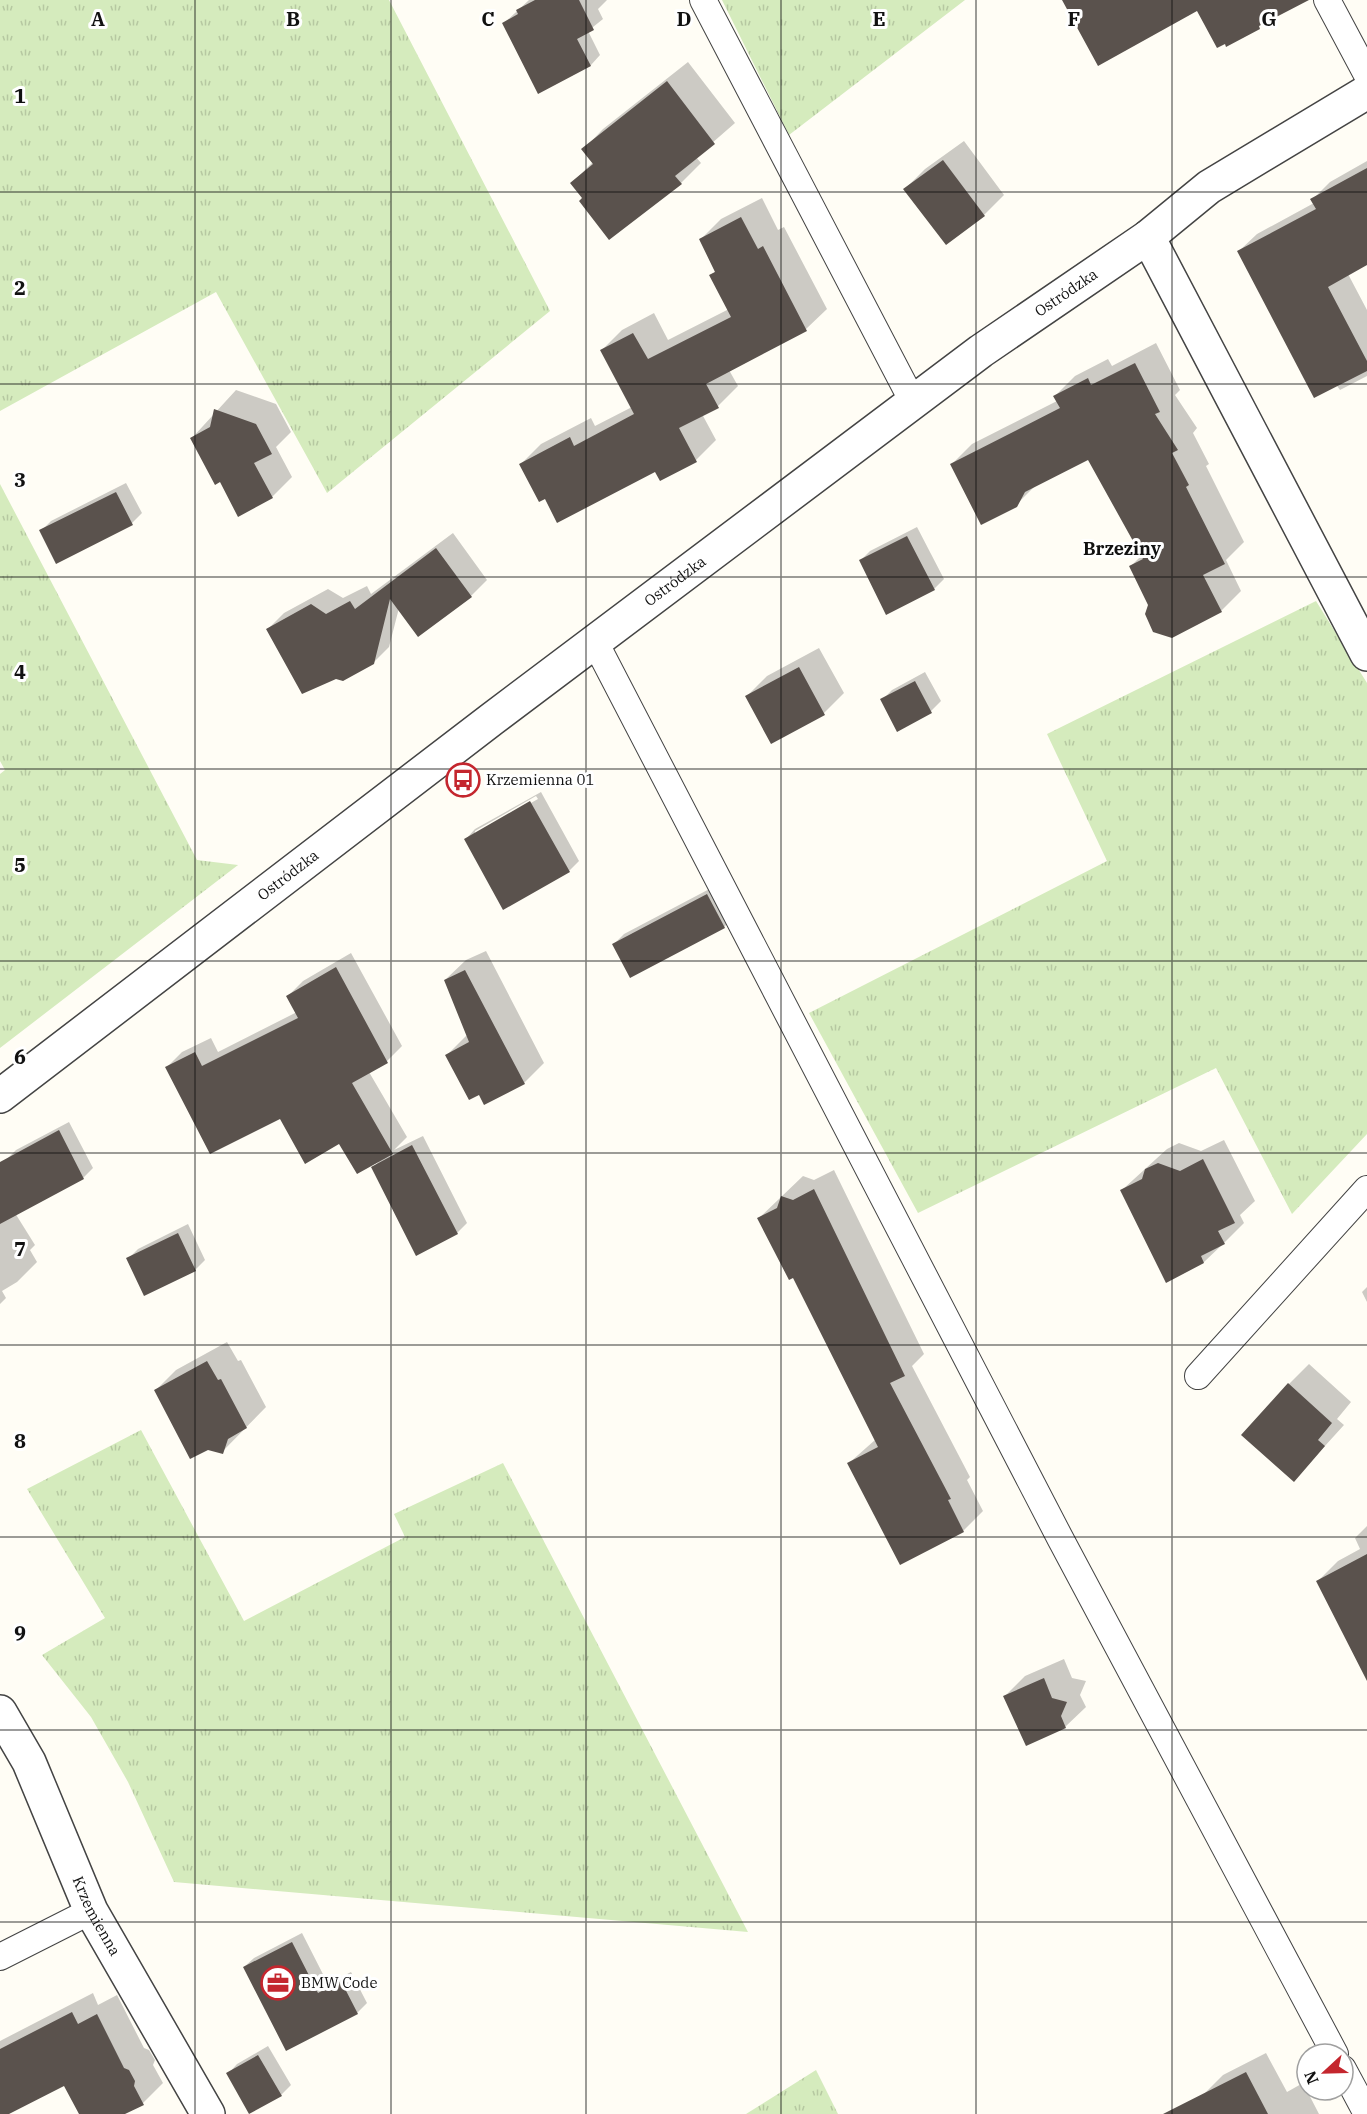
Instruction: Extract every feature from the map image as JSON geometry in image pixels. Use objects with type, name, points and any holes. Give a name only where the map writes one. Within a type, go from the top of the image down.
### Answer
[{"type":"street","name":"Ostródzka","points":[[0,1096],[981,351],[1148,237],[1209,187],[1367,92]]},
{"type":"street","points":[[1148,237],[1367,654]]},
{"type":"street","name":"Krzemienna","points":[[0,1712],[29,1762],[91,1911],[208,2114]]},
{"type":"lane","points":[[703,0],[913,402]]},
{"type":"lane","points":[[1327,0],[1367,75]]},
{"type":"lane","points":[[596,642],[1060,1538],[1329,2042]]},
{"type":"lane","points":[[1198,1376],[1367,1189]]},
{"type":"lane","points":[[0,1957],[91,1911]]},
{"type":"lane","points":[[1355,2092],[1367,2114]]},
{"type":"green space","points":[[0,0],[389,0],[550,311],[327,493],[216,292],[0,411]]},
{"type":"green space","points":[[722,0],[965,0],[789,135]]},
{"type":"green space","points":[[0,484],[197,860],[238,865],[0,1048],[0,774],[5,770],[0,761]]},
{"type":"green space","points":[[1316,601],[1367,683],[1367,1134],[1292,1214],[1216,1068],[918,1213],[809,1013],[1107,861],[1047,734]]},
{"type":"green space","points":[[141,1430],[244,1621],[405,1537],[394,1514],[503,1463],[748,1932],[174,1882],[128,1782],[91,1717],[42,1655],[105,1618],[27,1489]]},
{"type":"green space","points":[[816,2070],[838,2114],[746,2114]]},
{"type":"building","points":[[535,0],[579,0],[594,30],[577,39],[591,66],[538,94],[502,23],[518,14],[516,10]]},
{"type":"building","points":[[1062,0],[1309,0],[1259,26],[1260,29],[1226,47],[1225,44],[1217,48],[1197,11],[1098,66]]},
{"type":"building","points":[[667,81],[715,144],[675,176],[682,184],[609,240],[579,201],[582,198],[570,183],[593,164],[581,149]]},
{"type":"building","points":[[943,160],[985,216],[946,245],[903,189]]},
{"type":"building","points":[[1367,168],[1367,265],[1328,287],[1367,361],[1367,371],[1314,398],[1237,251],[1316,209],[1310,199]]},
{"type":"building","points":[[741,217],[758,249],[763,246],[807,331],[706,384],[719,408],[679,428],[697,462],[660,481],[655,472],[557,523],[545,499],[539,502],[519,464],[570,437],[574,446],[634,414],[600,350],[633,333],[648,359],[731,317],[709,275],[715,272],[699,239]]},
{"type":"building","points":[[1135,363],[1160,412],[1155,414],[1178,450],[1172,453],[1189,485],[1186,487],[1225,564],[1203,575],[1222,612],[1172,638],[1153,632],[1145,614],[1148,605],[1129,566],[1143,559],[1088,460],[1025,492],[1017,507],[981,525],[950,464],[1060,408],[1053,396],[1088,378],[1091,385]]},
{"type":"building","points":[[214,409],[256,424],[272,454],[254,463],[273,498],[238,517],[220,482],[215,485],[190,438],[210,427]]},
{"type":"building","points":[[116,492],[133,525],[56,564],[39,530]]},
{"type":"building","points":[[907,536],[935,590],[886,615],[859,560]]},
{"type":"building","points":[[436,548],[472,597],[418,637],[390,599],[374,664],[343,681],[336,679],[302,694],[266,629],[311,604],[326,614],[350,601],[355,609]]},
{"type":"building","points":[[799,667],[825,715],[771,744],[745,696]]},
{"type":"building","points":[[915,681],[932,713],[897,732],[880,699]]},
{"type":"building","points":[[530,801],[570,872],[503,910],[464,839]]},
{"type":"building","points":[[707,894],[725,928],[630,978],[612,944]]},
{"type":"building","points":[[336,967],[388,1063],[352,1083],[393,1154],[357,1174],[339,1144],[305,1164],[280,1119],[210,1154],[165,1067],[195,1052],[202,1066],[298,1018],[286,996]]},
{"type":"building","points":[[465,970],[525,1084],[484,1105],[479,1095],[469,1100],[445,1055],[469,1042],[444,980]]},
{"type":"building","points":[[59,1130],[84,1179],[0,1224],[0,1162]]},
{"type":"building","points":[[412,1145],[458,1234],[416,1256],[371,1167]]},
{"type":"building","points":[[1203,1159],[1235,1223],[1218,1231],[1225,1244],[1201,1256],[1204,1263],[1166,1283],[1120,1190],[1142,1179],[1145,1169],[1158,1163],[1180,1171]]},
{"type":"building","points":[[814,1189],[905,1376],[890,1383],[951,1499],[948,1500],[964,1532],[900,1565],[847,1463],[878,1447],[793,1278],[789,1280],[757,1218],[777,1208],[781,1196],[793,1200]]},
{"type":"building","points":[[178,1233],[196,1271],[144,1296],[126,1258]]},
{"type":"building","points":[[207,1361],[218,1380],[221,1379],[247,1428],[228,1439],[223,1454],[208,1450],[190,1459],[154,1390]]},
{"type":"building","points":[[1288,1383],[1332,1423],[1318,1440],[1325,1446],[1294,1482],[1241,1435]]},
{"type":"building","points":[[1367,1554],[1367,1681],[1316,1581]]},
{"type":"building","points":[[1044,1678],[1052,1698],[1067,1702],[1061,1716],[1066,1728],[1026,1746],[1003,1696]]},
{"type":"building","points":[[292,1942],[318,1993],[341,1981],[358,2014],[286,2051],[243,1967]]},
{"type":"building","points":[[72,2012],[78,2024],[97,2014],[124,2068],[129,2070],[135,2081],[134,2086],[144,2105],[125,2114],[79,2114],[64,2086],[9,2114],[0,2114],[0,2049]]},
{"type":"building","points":[[258,2055],[282,2096],[249,2114],[226,2073]]},
{"type":"building","points":[[1246,2072],[1268,2114],[1163,2114]]},
{"type":"place","name":"Krzemienna 01","points":[[463,780]]},
{"type":"place","name":"BMW Code","points":[[278,1983]]},
{"type":"district","name":"Brzeziny","points":[[1122,549]]}]
